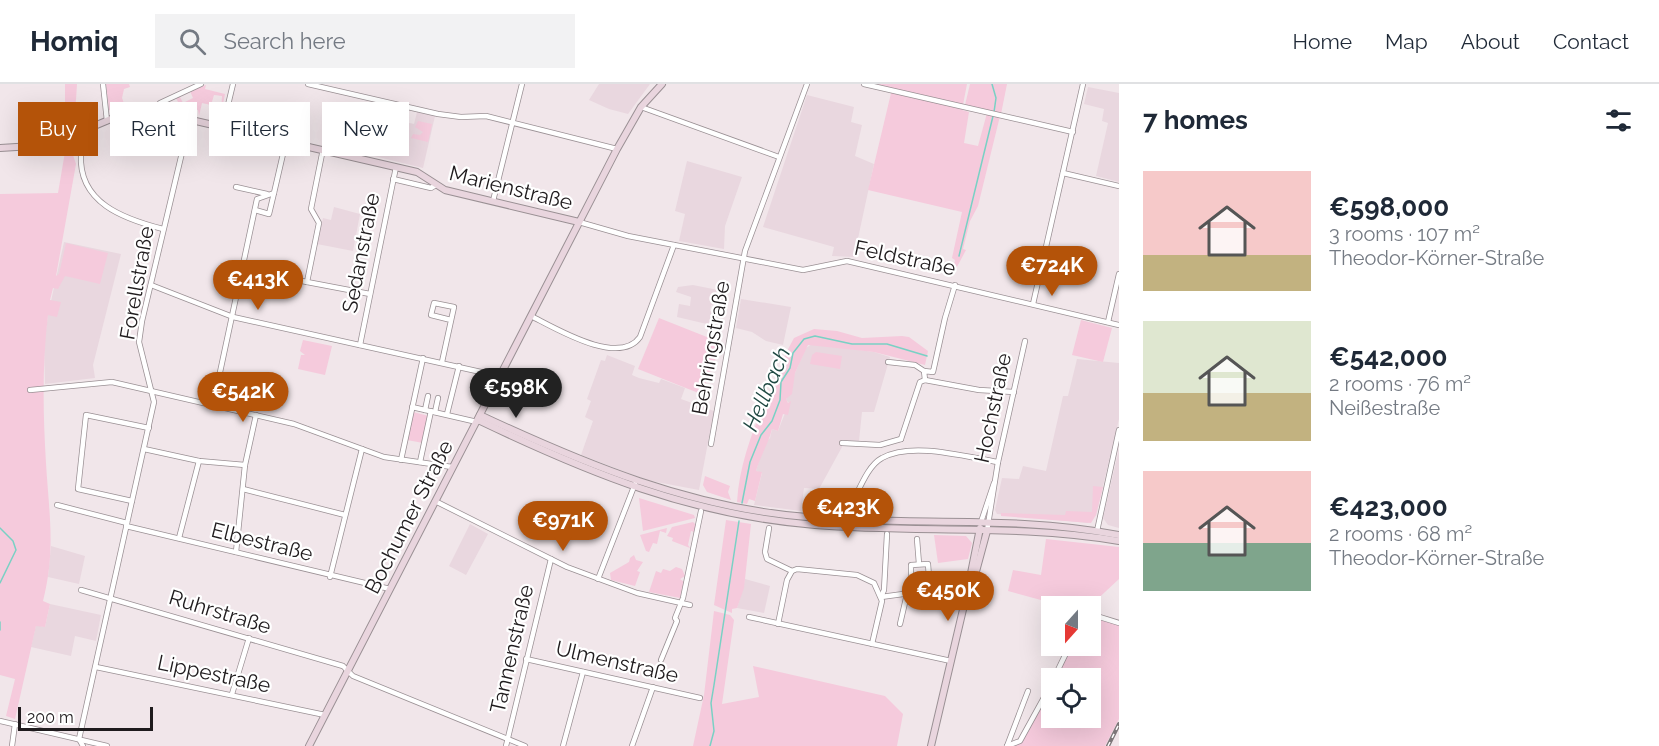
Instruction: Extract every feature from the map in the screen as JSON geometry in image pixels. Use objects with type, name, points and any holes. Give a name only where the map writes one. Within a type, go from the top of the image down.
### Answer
[{"type":"main road","name":"Bochumer Straße","points":[[309,746],[617,149],[641,107],[662,84]]},
{"type":"main road","name":"Marienstraße","points":[[0,148],[49,146],[110,120]]},
{"type":"main road","name":"Marienstraße","points":[[351,156],[417,172],[444,190],[579,222]]},
{"type":"main road","points":[[478,419],[572,460],[698,507],[785,522],[1060,534],[1119,541]]},
{"type":"main road","points":[[635,485],[720,505],[779,514],[838,520],[1059,526],[1119,535]]},
{"type":"main road","name":"Hochstraße","points":[[931,746],[968,589],[974,579],[985,523]]},
{"type":"street","points":[[103,84],[107,121]]},
{"type":"street","points":[[162,102],[201,84]]},
{"type":"street","points":[[229,102],[233,84]]},
{"type":"street","points":[[308,84],[438,114],[461,117],[486,116],[617,149]]},
{"type":"street","points":[[493,201],[522,84]]},
{"type":"street","name":"Behringstraße","points":[[711,444],[744,258],[807,84]]},
{"type":"street","points":[[864,84],[1073,132]]},
{"type":"street","points":[[1033,304],[1083,84]]},
{"type":"street","points":[[641,107],[779,157]]},
{"type":"street","points":[[307,282],[319,223],[311,209],[322,154]]},
{"type":"street","points":[[81,156],[83,177],[101,202],[124,219],[163,229]]},
{"type":"street","name":"Forellstraße","points":[[79,739],[154,402],[139,342],[181,156]]},
{"type":"street","points":[[255,210],[269,214],[282,156]]},
{"type":"street","name":"Sedanstraße","points":[[360,345],[396,167]]},
{"type":"street","points":[[1063,173],[1119,186]]},
{"type":"street","name":"Marienstraße","points":[[393,179],[432,188],[436,185]]},
{"type":"street","points":[[236,187],[272,194]]},
{"type":"street","points":[[213,405],[255,210],[259,197],[272,194]]},
{"type":"street","name":"Feldstraße","points":[[579,222],[674,245],[803,270],[843,261],[955,285],[1119,325]]},
{"type":"street","points":[[530,315],[577,339],[618,349],[629,348],[640,337],[674,245]]},
{"type":"street","points":[[1107,322],[1119,274]]},
{"type":"street","points":[[292,279],[370,294]]},
{"type":"street","points":[[151,285],[233,317],[499,376]]},
{"type":"street","points":[[888,362],[915,365],[924,371],[933,372],[955,285]]},
{"type":"street","points":[[442,362],[454,308],[434,303],[431,315],[451,320]]},
{"type":"street","name":"Hochstraße","points":[[985,523],[1025,341]]},
{"type":"street","points":[[401,460],[423,358]]},
{"type":"street","points":[[447,414],[459,366]]},
{"type":"street","points":[[924,371],[925,380]]},
{"type":"street","points":[[907,450],[901,439],[920,382],[925,380],[979,390],[1014,392]]},
{"type":"street","points":[[30,390],[112,382],[294,424],[362,449],[401,460],[452,467]]},
{"type":"street","points":[[428,396],[430,412]]},
{"type":"street","points":[[420,462],[430,412],[438,398]]},
{"type":"street","points":[[412,407],[478,419]]},
{"type":"street","points":[[132,501],[78,489],[86,415],[149,428]]},
{"type":"street","points":[[236,552],[245,465],[256,415]]},
{"type":"street","points":[[1097,531],[1119,430]]},
{"type":"street","points":[[842,443],[880,445],[901,439]]},
{"type":"street","points":[[880,445],[882,458]]},
{"type":"street","points":[[144,449],[198,461],[245,465]]},
{"type":"street","points":[[330,577],[362,449]]},
{"type":"street","points":[[855,497],[867,476],[882,458],[907,450],[998,462]]},
{"type":"street","points":[[179,538],[198,461]]},
{"type":"street","points":[[598,579],[635,485]]},
{"type":"street","points":[[243,489],[345,515]]},
{"type":"street","points":[[435,501],[551,559],[598,579],[637,593],[690,605]]},
{"type":"street","points":[[57,505],[127,524]]},
{"type":"street","points":[[662,660],[668,638],[672,636],[701,511]]},
{"type":"street","name":"Elbestraße","points":[[127,524],[330,577],[390,589]]},
{"type":"street","points":[[769,528],[765,556],[792,572]]},
{"type":"street","points":[[872,644],[884,590],[887,534]]},
{"type":"street","points":[[917,539],[919,564]]},
{"type":"street","name":"Tannenstraße","points":[[506,746],[551,559]]},
{"type":"street","points":[[900,624],[909,593],[911,565],[928,564],[930,591]]},
{"type":"street","points":[[778,624],[787,580],[792,572],[798,569],[863,576],[874,583],[881,597]]},
{"type":"street","points":[[881,597],[962,586],[968,589]]},
{"type":"street","name":"Ruhrstraße","points":[[81,590],[343,666],[353,676],[525,746]]},
{"type":"street","points":[[749,617],[951,661]]},
{"type":"street","points":[[1101,617],[1119,623]]},
{"type":"street","points":[[231,694],[249,638]]},
{"type":"street","name":"Ulmenstraße","points":[[526,659],[700,698]]},
{"type":"street","name":"Lippestraße","points":[[96,667],[325,715]]},
{"type":"street","points":[[563,746],[583,672]]},
{"type":"street","points":[[632,746],[653,687]]},
{"type":"street","points":[[1007,746],[1028,691]]},
{"type":"street","points":[[1007,746],[1020,741],[1041,703]]},
{"type":"street","points":[[0,721],[107,746]]},
{"type":"street","points":[[12,746],[15,724]]},
{"type":"street","points":[[79,739],[83,746]]},
{"type":"shaded area","points":[[65,84],[77,84],[76,102],[65,102]]},
{"type":"shaded area","points":[[106,84],[129,84],[130,87],[124,89],[124,102],[110,102],[109,110]]},
{"type":"shaded area","points":[[599,84],[650,84],[628,114],[589,100]]},
{"type":"shaded area","points":[[874,84],[967,84],[962,110],[969,112],[964,143],[978,146],[987,113],[1000,116],[978,206],[970,221],[963,249],[966,250],[951,278],[955,260],[952,258],[962,212],[868,190],[892,89]]},
{"type":"shaded area","points":[[970,84],[1007,84],[1001,114],[965,105]]},
{"type":"shaded area","points":[[206,85],[205,89],[225,94],[223,102],[222,96],[214,95],[209,105],[202,103],[199,116],[197,102],[185,102],[193,98],[190,91]]},
{"type":"shaded area","points":[[1088,87],[1119,93],[1119,182],[1096,176],[1108,123],[1102,121],[1104,109],[1084,104]]},
{"type":"shaded area","points":[[807,95],[854,107],[851,122],[862,125],[855,156],[874,164],[854,257],[832,256],[834,247],[763,227]]},
{"type":"shaded area","points":[[417,112],[435,116],[423,168],[374,156],[409,156],[409,123],[414,124]]},
{"type":"shaded area","points":[[418,121],[432,124],[428,142],[411,138],[413,134],[420,135],[423,132],[415,127]]},
{"type":"shaded area","points":[[64,156],[73,156],[76,164],[56,276],[59,274],[66,243],[108,253],[100,284],[65,276],[58,289],[53,288],[50,300],[61,302],[57,317],[48,315],[44,371],[44,427],[50,548],[43,601],[50,604],[45,627],[36,626],[15,719],[6,716],[15,679],[0,675],[0,194],[58,193]]},
{"type":"shaded area","points":[[687,161],[742,177],[725,226],[724,249],[679,241],[685,214],[675,211]]},
{"type":"shaded area","points":[[334,207],[360,214],[353,251],[317,244],[323,218],[331,220]]},
{"type":"shaded area","points":[[64,242],[121,254],[93,365],[95,378],[45,384],[44,344]]},
{"type":"shaded area","points":[[693,285],[718,290],[715,306],[711,305],[710,311],[714,312],[711,325],[677,317],[679,304],[690,306],[691,297],[676,292],[678,287]]},
{"type":"shaded area","points":[[741,299],[791,307],[783,345],[766,341],[752,332],[736,328]]},
{"type":"shaded area","points":[[659,318],[722,343],[701,394],[638,369]]},
{"type":"shaded area","points":[[1081,320],[1112,328],[1103,362],[1072,355]]},
{"type":"shaded area","points":[[814,329],[837,331],[862,338],[909,337],[928,351],[925,365],[874,352],[808,345],[795,373],[792,394],[786,399],[788,403],[791,401],[788,415],[783,414],[778,431],[772,429],[756,471],[762,472],[755,501],[749,499],[747,504],[737,502],[743,464],[749,445],[786,353],[794,338]]},
{"type":"shaded area","points":[[303,340],[332,346],[325,375],[298,369],[301,355],[305,355],[300,351]]},
{"type":"shaded area","points":[[812,344],[874,352],[890,357],[874,412],[862,412],[859,441],[843,440],[842,447],[819,489],[804,488],[801,511],[754,505],[762,473],[756,471],[764,444],[770,438],[772,429],[778,431],[789,403],[786,400],[795,373],[806,348]]},
{"type":"shaded area","points":[[816,352],[842,356],[840,369],[810,364],[812,355]]},
{"type":"shaded area","points":[[607,355],[635,366],[632,375],[639,378],[659,383],[661,379],[685,388],[681,399],[714,411],[699,490],[646,480],[581,455],[593,421],[585,417],[591,401],[587,399],[601,360],[605,361]]},
{"type":"shaded area","points":[[1077,359],[1119,363],[1119,419],[1096,515],[1088,523],[997,514],[995,510],[1002,478],[1019,479],[1023,466],[1046,471],[1063,396],[1068,396]]},
{"type":"shaded area","points":[[413,412],[429,416],[423,443],[407,440]]},
{"type":"shaded area","points":[[1119,449],[1119,528],[1108,525],[1103,518]]},
{"type":"shaded area","points":[[705,476],[730,486],[728,492],[731,500],[707,492],[703,485]]},
{"type":"shaded area","points":[[1093,486],[1103,487],[1096,515],[1091,523],[1001,516],[1001,513],[1065,515],[1066,511],[1092,512]]},
{"type":"shaded area","points":[[673,496],[751,513],[805,520],[968,526],[819,522],[746,513]]},
{"type":"shaded area","points":[[639,498],[694,515],[695,518],[643,531]]},
{"type":"shaded area","points":[[726,520],[751,524],[744,588],[737,608],[732,609],[732,613],[714,605]]},
{"type":"shaded area","points":[[693,522],[696,525],[694,532],[691,531],[688,545],[690,548],[672,541],[673,538],[667,536],[672,527]]},
{"type":"shaded area","points":[[470,524],[488,534],[466,575],[449,566]]},
{"type":"shaded area","points":[[667,528],[666,533],[660,531],[657,544],[653,543],[649,552],[646,551],[640,535]]},
{"type":"shaded area","points":[[934,535],[966,536],[972,543],[968,559],[938,563]]},
{"type":"shaded area","points":[[1046,539],[1119,547],[1119,579],[1101,596],[1041,596],[1041,600],[1008,591],[1013,570],[1041,575]]},
{"type":"shaded area","points":[[51,546],[85,556],[79,584],[48,577]]},
{"type":"shaded area","points":[[634,555],[636,560],[643,562],[637,571],[640,572],[635,586],[611,580],[610,573],[629,562]]},
{"type":"shaded area","points":[[676,567],[682,569],[685,576],[680,579],[684,582],[680,598],[649,592],[656,571],[661,573],[663,569],[670,571]]},
{"type":"shaded area","points":[[745,579],[770,586],[764,613],[737,608]]},
{"type":"shaded area","points":[[50,604],[101,615],[96,641],[75,636],[71,656],[31,647],[36,625],[45,627]]},
{"type":"shaded area","points":[[714,611],[730,615],[734,620],[722,704],[759,697],[753,666],[885,696],[903,714],[897,746],[693,746],[704,695]]},
{"type":"shaded area","points":[[1101,618],[1119,624],[1119,719],[1105,746],[1007,746],[1020,741],[1041,702],[1041,728],[1101,728],[1101,668],[1059,668],[1065,656],[1101,656]]},
{"type":"waterway","name":"Hellbach","points":[[959,256],[994,112],[996,98],[992,84]]},
{"type":"waterway","name":"Hellbach","points":[[742,503],[750,462],[761,435],[772,421],[780,400],[781,382],[790,368],[793,353],[804,339],[815,336],[852,344],[887,344],[927,356]]},
{"type":"waterway","name":"Hellbach","points":[[710,746],[714,731],[711,703],[739,521]]},
{"type":"waterway","points":[[0,528],[13,541],[16,550],[0,583]]},
{"type":"waterway","points":[[0,622],[0,630]]},
{"type":"railway","points":[[1108,746],[1119,724]]}]
